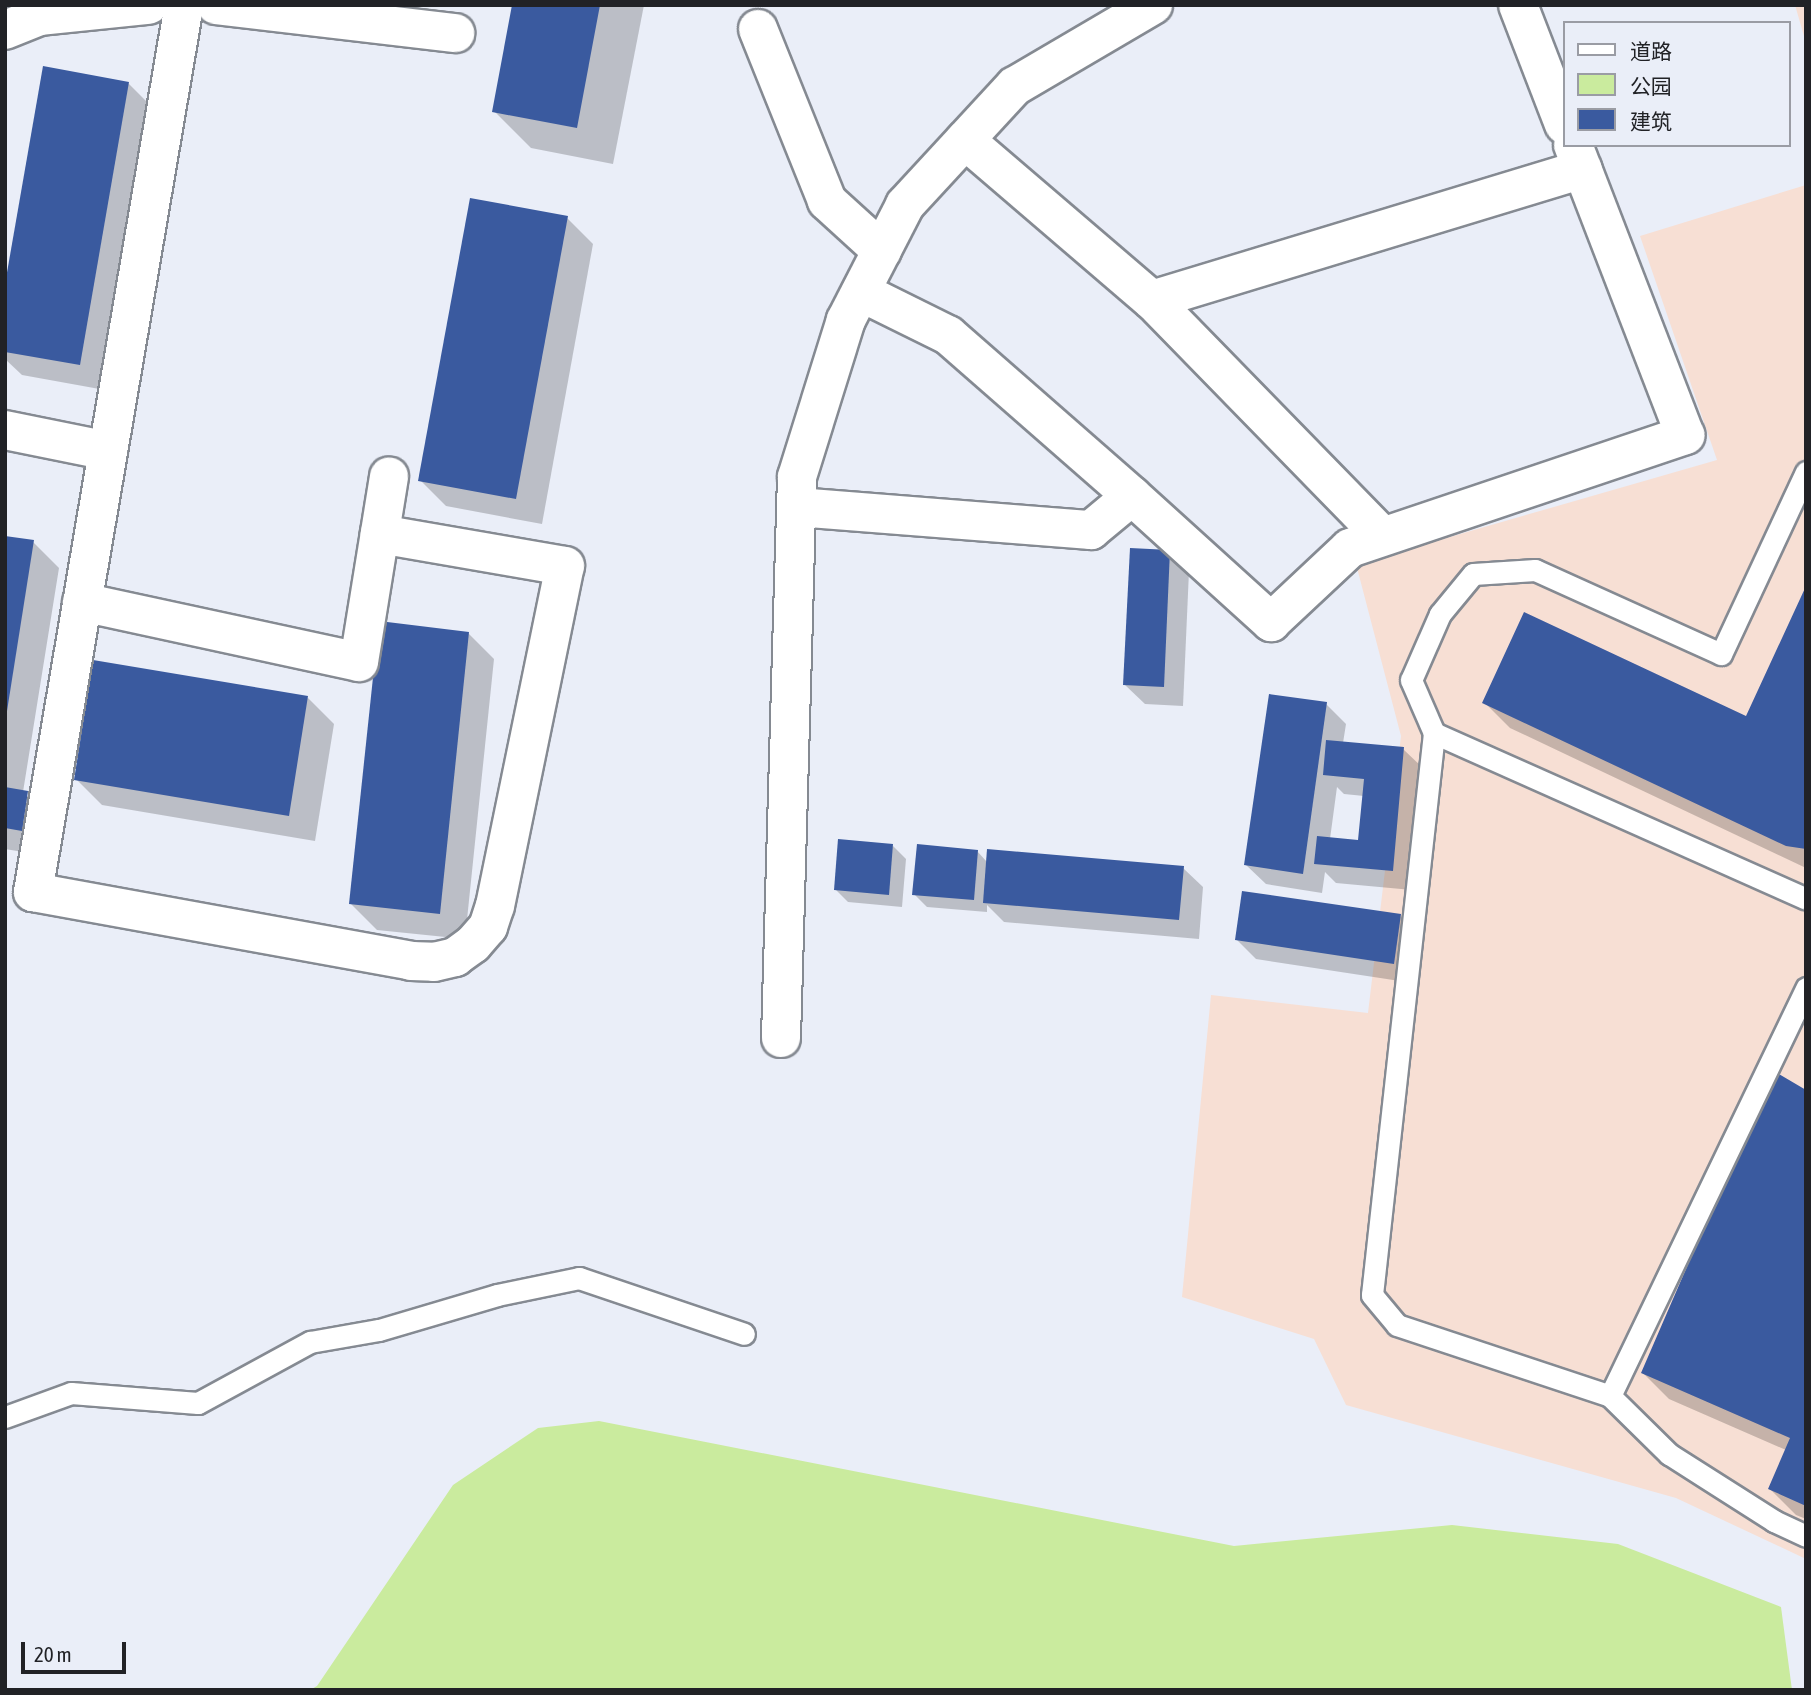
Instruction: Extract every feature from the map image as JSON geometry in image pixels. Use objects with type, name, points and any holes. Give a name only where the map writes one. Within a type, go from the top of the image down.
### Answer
[{"type":"street","points":[[5,30],[39,16],[148,5]]},
{"type":"street","points":[[184,5],[33,892],[411,961],[433,962],[455,957],[473,944],[488,927],[495,906],[565,566],[380,534]]},
{"type":"street","points":[[216,5],[455,33]]},
{"type":"street","points":[[781,1038],[797,477],[846,320],[905,205],[1015,86],[1153,5]]},
{"type":"street","points":[[1518,5],[1562,119]]},
{"type":"street","points":[[758,29],[827,201],[882,251]]},
{"type":"street","points":[[965,141],[1152,300],[1382,536]]},
{"type":"street","points":[[861,292],[948,335],[1271,622],[1350,548],[1685,435],[1577,157],[1152,300]]},
{"type":"street","points":[[5,430],[108,451]]},
{"type":"street","points":[[82,603],[359,662],[389,476]]},
{"type":"street","points":[[797,507],[1091,530],[1132,496]]},
{"type":"lane","points":[[1806,472],[1721,654],[1535,570],[1473,574],[1440,614],[1411,680],[1434,733],[1372,1295],[1396,1325],[1611,1396],[1669,1454],[1774,1521],[1806,1536]]},
{"type":"lane","points":[[1434,733],[1806,899]]},
{"type":"lane","points":[[1611,1396],[1806,988]]},
{"type":"lane","points":[[5,1418],[71,1393],[198,1403],[310,1342],[379,1330],[497,1295],[579,1278],[744,1334]]},
{"type":"shaded area","points":[[1795,5],[1806,5],[1806,43]]},
{"type":"shaded area","points":[[1806,185],[1806,1559],[1676,1498],[1346,1405],[1314,1339],[1182,1297],[1211,995],[1368,1013],[1401,736],[1356,564],[1717,460],[1640,236]]},
{"type":"green space","points":[[599,1421],[1234,1546],[1452,1525],[1618,1544],[1781,1607],[1792,1690],[310,1690],[317,1686],[453,1485],[538,1428]]},
{"type":"building","points":[[512,5],[600,5],[577,128],[492,112]]},
{"type":"building","points":[[43,66],[129,82],[80,365],[5,352],[5,284]]},
{"type":"building","points":[[470,198],[568,216],[516,499],[418,481]]},
{"type":"building","points":[[5,536],[34,540],[7,711],[5,711]]},
{"type":"building","points":[[1130,548],[1170,550],[1164,687],[1123,685]]},
{"type":"building","points":[[1806,586],[1806,849],[1786,846],[1482,703],[1524,612],[1746,716]]},
{"type":"building","points":[[379,621],[469,632],[440,914],[349,904]]},
{"type":"building","points":[[93,660],[308,696],[289,816],[74,780]]},
{"type":"building","points":[[1269,694],[1327,702],[1303,874],[1244,865]]},
{"type":"building","points":[[1326,740],[1404,747],[1393,871],[1314,864],[1317,836],[1358,840],[1364,779],[1323,775]]},
{"type":"building","points":[[5,787],[28,791],[22,831],[5,828]]},
{"type":"building","points":[[838,839],[893,844],[889,895],[834,890]]},
{"type":"building","points":[[917,844],[978,850],[974,900],[912,895]]},
{"type":"building","points":[[987,849],[1184,866],[1179,920],[983,903]]},
{"type":"building","points":[[1242,891],[1401,914],[1394,964],[1235,940]]},
{"type":"building","points":[[1772,1070],[1806,1090],[1806,1506],[1768,1489],[1790,1438],[1641,1373]]}]
